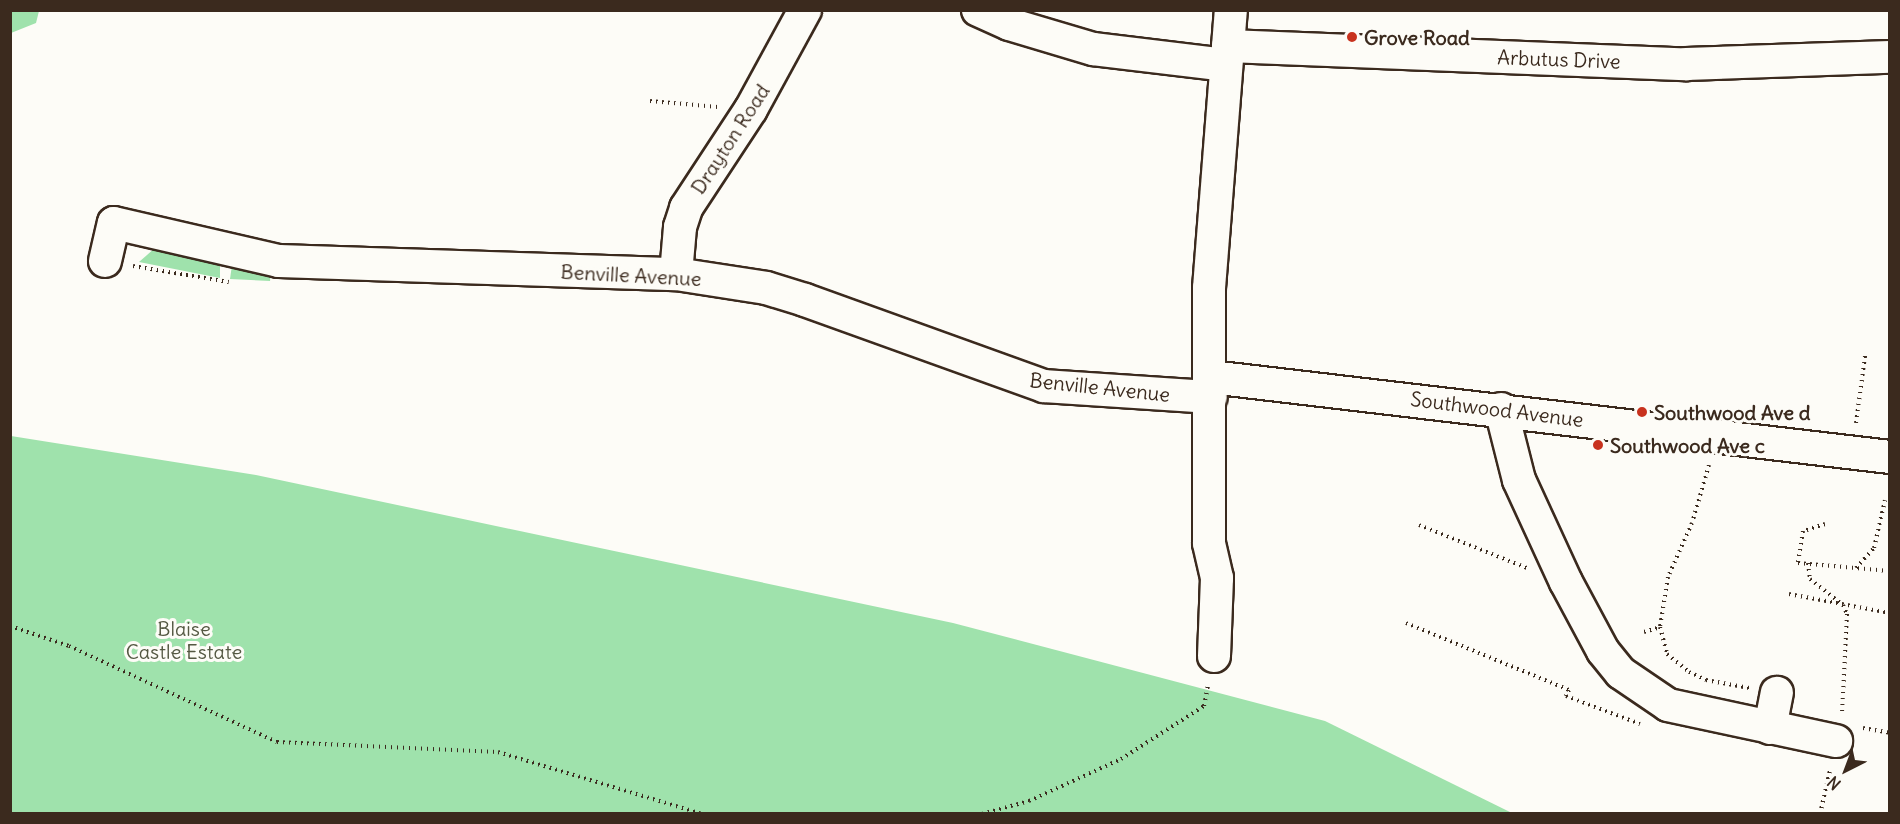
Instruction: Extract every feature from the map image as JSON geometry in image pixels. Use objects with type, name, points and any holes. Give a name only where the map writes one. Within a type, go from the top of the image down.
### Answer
[{"type":"street","name":"Drayton Road","points":[[676,274],[680,227],[686,208],[751,109],[805,10]]},
{"type":"street","name":"Arbutus Drive","points":[[978,10],[1093,49],[1227,56],[1686,64],[1890,57]]},
{"type":"street","points":[[1214,656],[1217,578],[1209,543],[1211,231],[1231,10]]},
{"type":"street","name":"Benville Avenue","points":[[105,261],[114,223],[279,261],[676,274],[766,288],[1044,386],[1211,387]]},
{"type":"street","name":"Southwood Avenue","points":[[1211,387],[1501,409],[1890,457]]},
{"type":"street","points":[[1501,409],[1519,480],[1566,582],[1603,651],[1621,673],[1645,693],[1668,705],[1770,728],[1839,732]]},
{"type":"street","points":[[1770,728],[1777,693]]},
{"type":"path","points":[[650,101],[751,109]]},
{"type":"path","points":[[1859,403],[1865,356]]},
{"type":"path","points":[[1713,435],[1709,464],[1692,523],[1668,577],[1660,627],[1666,654],[1689,672],[1706,680],[1777,693]]},
{"type":"path","points":[[1856,568],[1874,548],[1885,500]]},
{"type":"path","points":[[1825,524],[1803,531],[1798,563],[1890,572]]},
{"type":"path","points":[[1419,525],[1566,582]]},
{"type":"path","points":[[1808,563],[1810,579],[1843,605],[1847,614],[1839,732]]},
{"type":"path","points":[[1789,594],[1890,613]]},
{"type":"path","points":[[1406,623],[1569,690],[1566,696],[1647,725]]},
{"type":"path","points":[[10,626],[69,646],[277,742],[498,752],[702,813]]},
{"type":"path","points":[[1644,632],[1660,627]]},
{"type":"path","points":[[982,813],[1029,801],[1121,759],[1204,706],[1214,656]]},
{"type":"green space","points":[[11,10],[39,11],[36,23],[11,33]]},
{"type":"green space","points":[[155,248],[220,261],[220,278],[139,262]]},
{"type":"green space","points":[[232,265],[271,273],[270,281],[230,279]]},
{"type":"green space","name":"Blaise Castle Estate","points":[[11,436],[256,475],[953,623],[1325,721],[1512,813],[11,813]]},
{"type":"place","name":"Grove Road","points":[[1352,37]]},
{"type":"place","name":"Southwood Ave d","points":[[1642,412]]},
{"type":"place","name":"Southwood Ave c","points":[[1598,445]]}]
